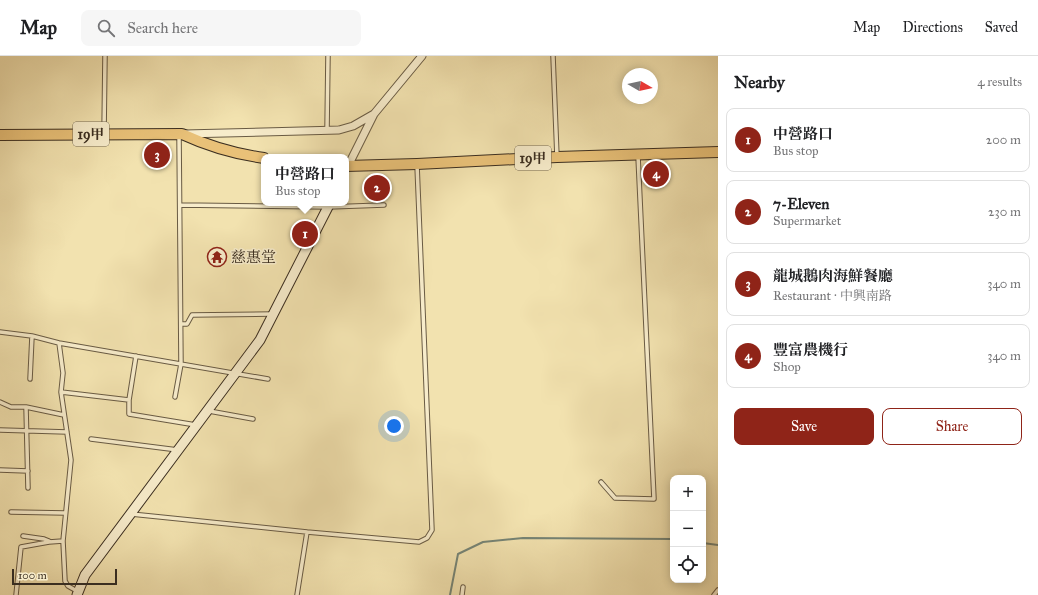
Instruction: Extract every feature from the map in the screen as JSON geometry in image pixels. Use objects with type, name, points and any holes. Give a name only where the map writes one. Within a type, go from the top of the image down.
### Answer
[{"type":"main road","name":"19甲","points":[[0,135],[180,134],[203,144],[241,155],[261,158]]},
{"type":"main road","name":"19甲","points":[[349,168],[557,157],[718,152]]},
{"type":"street","points":[[349,164],[374,114],[422,56]]},
{"type":"street","points":[[180,134],[327,131],[353,126],[374,114]]},
{"type":"street","points":[[77,593],[85,575],[260,340],[275,314],[329,206]]},
{"type":"lane","points":[[104,134],[105,56]]},
{"type":"lane","points":[[327,131],[328,56]]},
{"type":"lane","points":[[553,56],[557,157]]},
{"type":"lane","points":[[176,398],[181,364],[180,134]]},
{"type":"lane","points":[[601,482],[615,498],[654,499],[637,154]]},
{"type":"lane","points":[[130,514],[419,542],[427,538],[432,530],[417,164]]},
{"type":"lane","points":[[180,205],[261,205]]},
{"type":"lane","points":[[349,205],[384,205]]},
{"type":"lane","points":[[181,324],[188,324],[192,315],[275,314]]},
{"type":"lane","points":[[0,332],[32,336],[59,343],[268,379]]},
{"type":"lane","points":[[30,379],[32,336]]},
{"type":"lane","points":[[59,343],[64,372],[61,392],[71,460],[63,541],[65,581],[68,586],[77,593]]},
{"type":"lane","points":[[136,356],[129,400],[129,414],[197,425]]},
{"type":"lane","points":[[61,392],[129,400]]},
{"type":"lane","points":[[0,402],[11,407],[26,407],[64,415]]},
{"type":"lane","points":[[26,407],[28,488]]},
{"type":"lane","points":[[208,410],[253,419]]},
{"type":"lane","points":[[0,430],[26,432],[67,432]]},
{"type":"lane","points":[[91,439],[178,450]]},
{"type":"lane","points":[[0,470],[28,471]]},
{"type":"lane","points":[[11,512],[65,513]]},
{"type":"lane","points":[[297,595],[307,532]]},
{"type":"lane","points":[[23,536],[44,539],[49,542]]},
{"type":"lane","points":[[16,595],[21,547],[63,541]]},
{"type":"lane","points":[[462,595],[463,587]]},
{"type":"lane","points":[[714,595],[718,590]]},
{"type":"building","points":[[663,165],[663,183],[649,183],[648,166]]},
{"type":"waterway","points":[[450,595],[458,554],[483,542],[523,538],[670,539]]},
{"type":"waterway","points":[[706,543],[718,545]]},
{"type":"place","name":"龍城鵝肉海鮮餐廳","points":[[157,155]]},
{"type":"place","name":"豐富農機行","points":[[656,174]]},
{"type":"place","name":"7-Eleven","points":[[377,188]]},
{"type":"place","name":"中營路口","points":[[305,234]]},
{"type":"place","name":"慈惠堂","points":[[217,257]]}]
